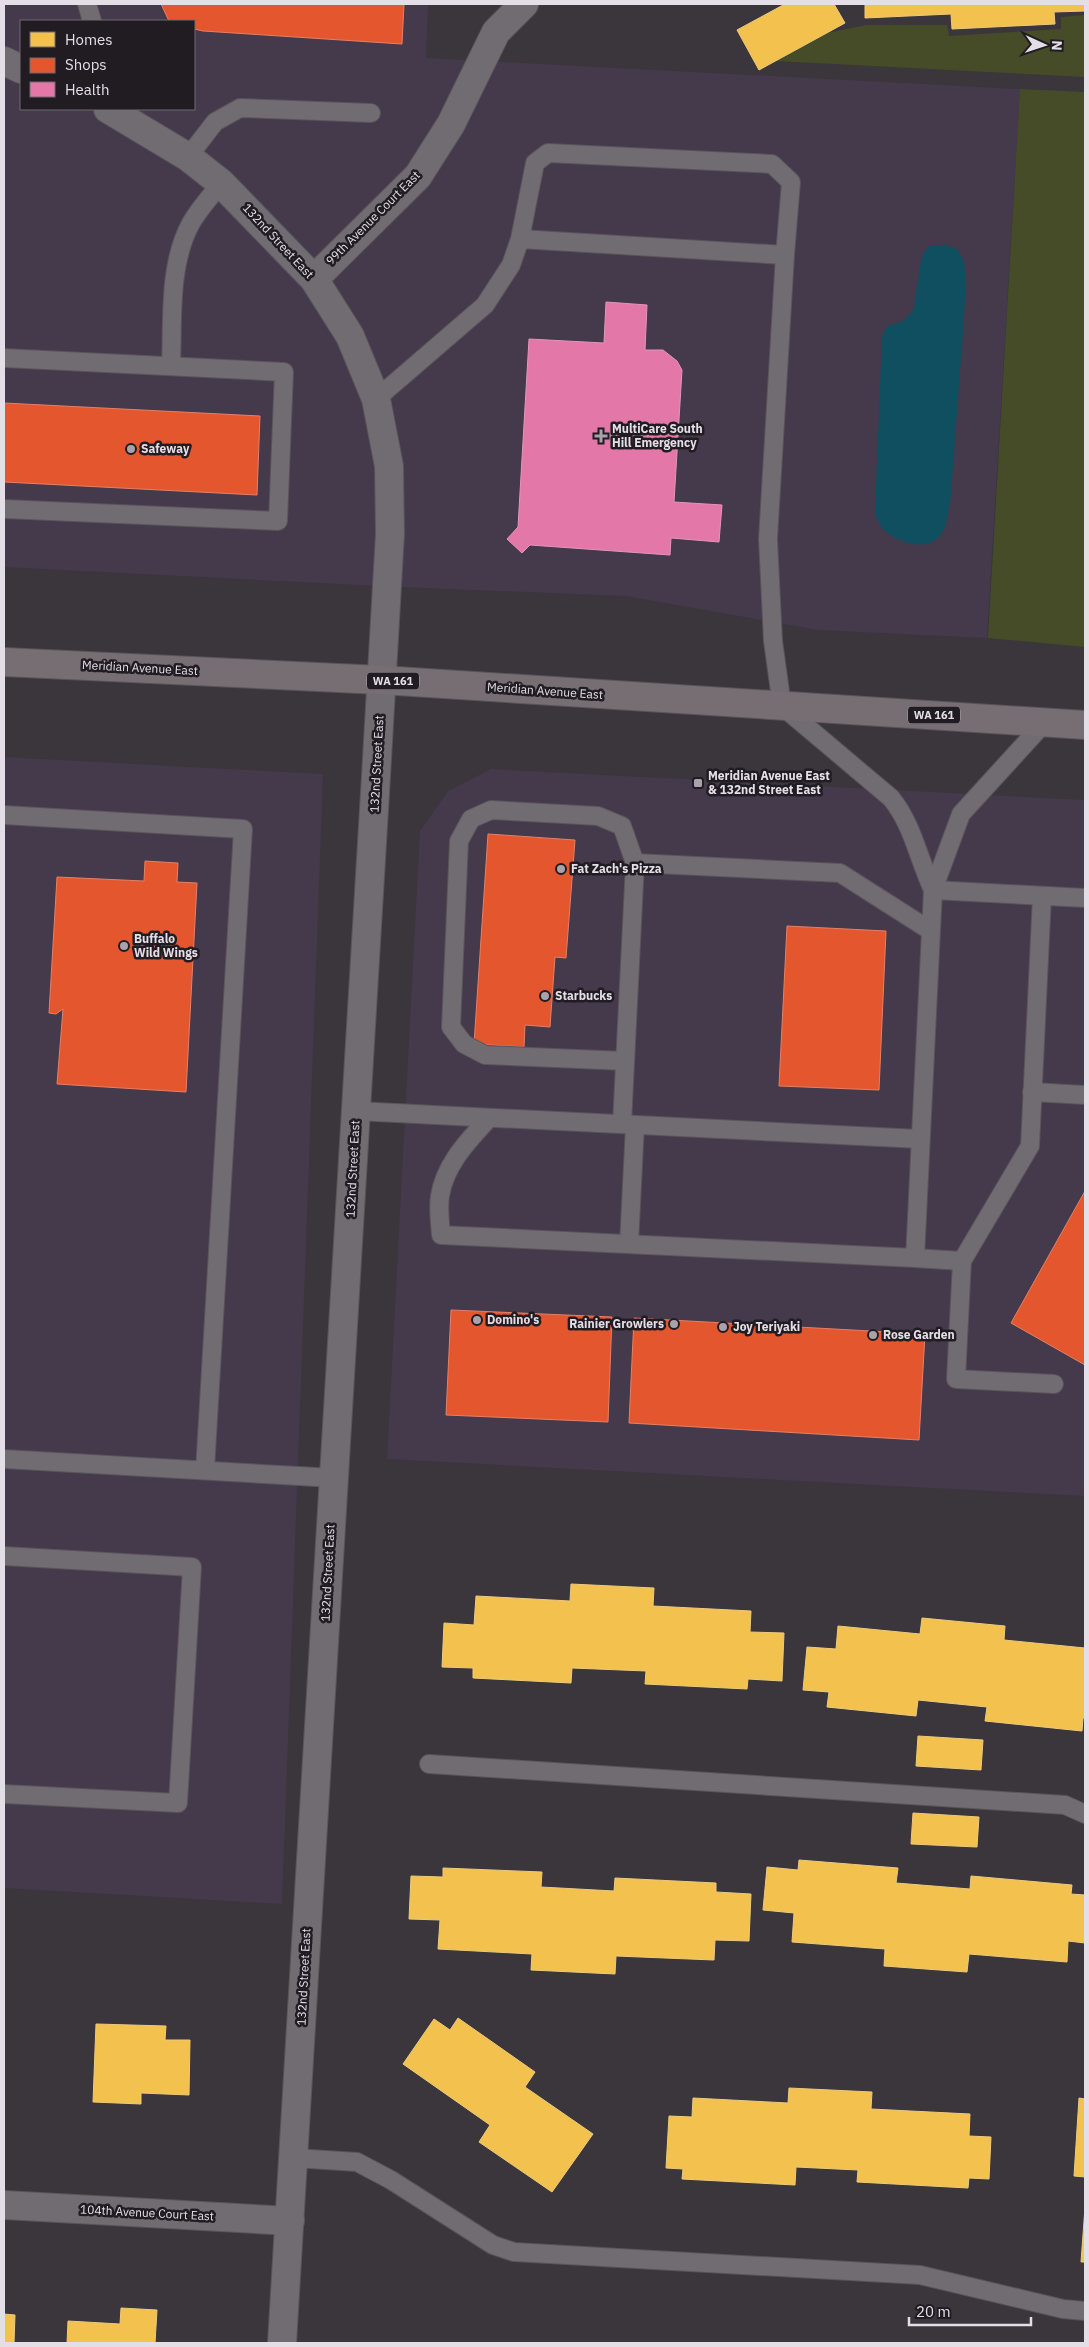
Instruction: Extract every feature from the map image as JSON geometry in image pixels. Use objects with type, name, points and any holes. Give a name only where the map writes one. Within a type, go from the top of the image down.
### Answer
[{"type":"main road","name":"Meridian Avenue East","points":[[4,662],[381,680],[1085,725]]},
{"type":"street","name":"99th Avenue Court East","points":[[314,279],[418,176],[451,124],[496,32],[524,4]]},
{"type":"street","points":[[4,61],[20,69]]},
{"type":"street","name":"132nd Street East","points":[[110,110],[188,157],[221,183],[314,279],[350,336],[376,399],[389,466],[390,534],[282,2343]]},
{"type":"street","name":"104th Avenue Court East","points":[[4,2205],[290,2222]]},
{"type":"lane","points":[[88,4],[92,20]]},
{"type":"lane","points":[[188,157],[215,122],[240,108],[371,113]]},
{"type":"lane","points":[[376,399],[486,305],[511,265],[520,239],[535,163],[548,153],[772,164],[790,182],[768,539],[773,641],[782,706],[890,798],[903,813],[912,832],[922,867],[933,890]]},
{"type":"lane","points":[[171,366],[174,292],[179,252],[191,222],[221,183]]},
{"type":"lane","points":[[520,239],[785,255]]},
{"type":"lane","points":[[4,358],[284,372],[278,522],[4,509]]},
{"type":"lane","points":[[915,1258],[933,890],[961,814],[1045,722]]},
{"type":"lane","points":[[625,1061],[485,1055],[464,1044],[451,1027],[459,841],[472,819],[491,810],[598,816],[622,826],[635,863],[625,1061],[629,1125],[629,1244]]},
{"type":"lane","points":[[4,816],[243,830],[205,1470]]},
{"type":"lane","points":[[635,863],[840,873],[931,931]]},
{"type":"lane","points":[[933,890],[1085,898]]},
{"type":"lane","points":[[1042,896],[1030,1146],[962,1261],[956,1378],[1054,1384]]},
{"type":"lane","points":[[1032,1092],[1085,1095]]},
{"type":"lane","points":[[356,1111],[920,1139]]},
{"type":"lane","points":[[488,1118],[462,1148],[448,1169],[439,1197],[441,1235],[962,1261]]},
{"type":"lane","points":[[4,1459],[334,1478]]},
{"type":"lane","points":[[4,1556],[192,1567],[178,1802],[4,1794]]},
{"type":"lane","points":[[430,1764],[1065,1805],[1085,1814]]},
{"type":"lane","points":[[294,2158],[358,2162],[391,2180],[493,2245],[514,2252],[920,2276],[1085,2312]]},
{"type":"shaded area","points":[[4,4],[428,4],[426,58],[1020,89],[987,638],[818,630],[626,596],[400,587],[4,567]]},
{"type":"shaded area","points":[[4,757],[323,774],[282,1904],[4,1888]]},
{"type":"shaded area","points":[[491,769],[1085,800],[1085,1496],[387,1459],[420,831],[448,791]]},
{"type":"green space","points":[[1085,15],[1085,77],[776,61],[827,33],[866,25],[947,25],[949,36],[1061,29],[1061,17]]},
{"type":"green space","points":[[1020,89],[1085,92],[1085,647],[988,638]]},
{"type":"water","points":[[930,245],[946,245],[957,249],[964,261],[966,290],[948,517],[944,529],[938,538],[925,544],[917,544],[901,541],[887,533],[875,514],[882,335],[888,326],[903,321],[913,311],[922,255]]},
{"type":"building: Homes","points":[[785,4],[834,4],[845,23],[759,70],[737,30]]},
{"type":"building: Homes","points":[[865,4],[1085,4],[1085,11],[1054,12],[1055,24],[952,29],[951,14],[865,18]]},
{"type":"building: Homes","points":[[571,1584],[654,1588],[653,1606],[751,1611],[750,1632],[784,1633],[782,1681],[748,1679],[747,1689],[645,1684],[646,1671],[572,1668],[571,1683],[473,1678],[473,1668],[442,1667],[444,1623],[474,1625],[476,1596],[570,1601]]},
{"type":"building: Homes","points":[[922,1618],[1005,1626],[1004,1640],[1085,1648],[1085,1718],[1083,1718],[1082,1731],[985,1721],[987,1707],[918,1700],[916,1716],[827,1707],[829,1692],[803,1690],[807,1647],[836,1649],[838,1626],[920,1634]]},
{"type":"building: Homes","points":[[918,1736],[983,1740],[981,1770],[916,1766]]},
{"type":"building: Homes","points":[[913,1813],[979,1817],[977,1847],[911,1844]]},
{"type":"building: Homes","points":[[799,1860],[898,1868],[896,1883],[970,1889],[971,1876],[1072,1885],[1071,1894],[1085,1895],[1085,1943],[1068,1941],[1067,1962],[969,1954],[967,1972],[884,1966],[885,1949],[792,1942],[794,1913],[763,1910],[767,1867],[798,1870]]},
{"type":"building: Homes","points":[[443,1868],[542,1872],[541,1887],[614,1891],[615,1878],[716,1883],[716,1892],[751,1894],[749,1941],[715,1940],[714,1960],[616,1956],[615,1974],[531,1970],[532,1954],[438,1949],[440,1920],[409,1919],[411,1876],[443,1877]]},
{"type":"building: Homes","points":[[458,2018],[535,2072],[525,2087],[593,2134],[552,2192],[479,2142],[490,2125],[403,2064],[434,2019],[450,2030]]},
{"type":"building: Homes","points":[[96,2024],[166,2026],[165,2040],[190,2040],[189,2095],[141,2093],[141,2104],[93,2102]]},
{"type":"building: Homes","points":[[789,2088],[872,2092],[871,2109],[970,2114],[969,2136],[991,2137],[989,2179],[969,2178],[968,2188],[857,2182],[858,2170],[796,2167],[795,2185],[682,2179],[683,2169],[666,2168],[669,2116],[692,2117],[693,2098],[788,2103]]},
{"type":"building: Homes","points":[[1079,2098],[1085,2099],[1085,2177],[1074,2176]]},
{"type":"building: Homes","points":[[1085,2207],[1085,2262],[1081,2262]]},
{"type":"building: Homes","points":[[121,2308],[157,2310],[155,2343],[67,2343],[68,2321],[120,2324]]},
{"type":"building: Homes","points":[[4,2314],[15,2315],[14,2343],[4,2343]]},
{"type":"building: Shops","points":[[161,4],[404,4],[402,44],[203,31],[195,29],[195,20],[169,20]]},
{"type":"building: Shops","name":"Safeway","points":[[4,403],[260,416],[257,495],[4,482]]},
{"type":"building: Shops","points":[[488,834],[575,840],[566,958],[555,957],[550,1027],[525,1025],[524,1047],[474,1044]]},
{"type":"building: Shops","name":"Buffalo Wild Wings","points":[[145,861],[178,863],[177,882],[197,883],[186,1092],[57,1084],[63,1009],[56,1014],[49,1013],[57,877],[144,881]]},
{"type":"building: Shops","points":[[787,926],[886,931],[879,1090],[779,1086]]},
{"type":"building: Shops","points":[[1085,1191],[1085,1365],[1011,1323]]},
{"type":"building: Shops","points":[[451,1310],[612,1317],[608,1422],[446,1415]]},
{"type":"building: Shops","points":[[634,1318],[925,1334],[919,1440],[629,1423]]},
{"type":"building: Health","name":"MultiCare South Hill Emergency","points":[[606,302],[647,305],[645,350],[663,350],[677,361],[682,370],[674,502],[722,505],[719,542],[671,538],[670,555],[530,545],[522,553],[507,539],[518,527],[529,339],[604,343]]},
{"type":"place","name":"MultiCare South Hill Emergency","points":[[601,436]]},
{"type":"place","name":"Safeway","points":[[131,449]]},
{"type":"place","name":"Meridian Avenue East & 132nd Street East","points":[[698,783]]},
{"type":"place","name":"Fat Zach's Pizza","points":[[561,869]]},
{"type":"place","name":"Buffalo Wild Wings","points":[[124,946]]},
{"type":"place","name":"Starbucks","points":[[545,996]]},
{"type":"place","name":"Domino's","points":[[477,1320]]},
{"type":"place","name":"Rainier Growlers","points":[[674,1324]]},
{"type":"place","name":"Joy Teriyaki","points":[[723,1327]]},
{"type":"place","name":"Rose Garden","points":[[873,1335]]}]
